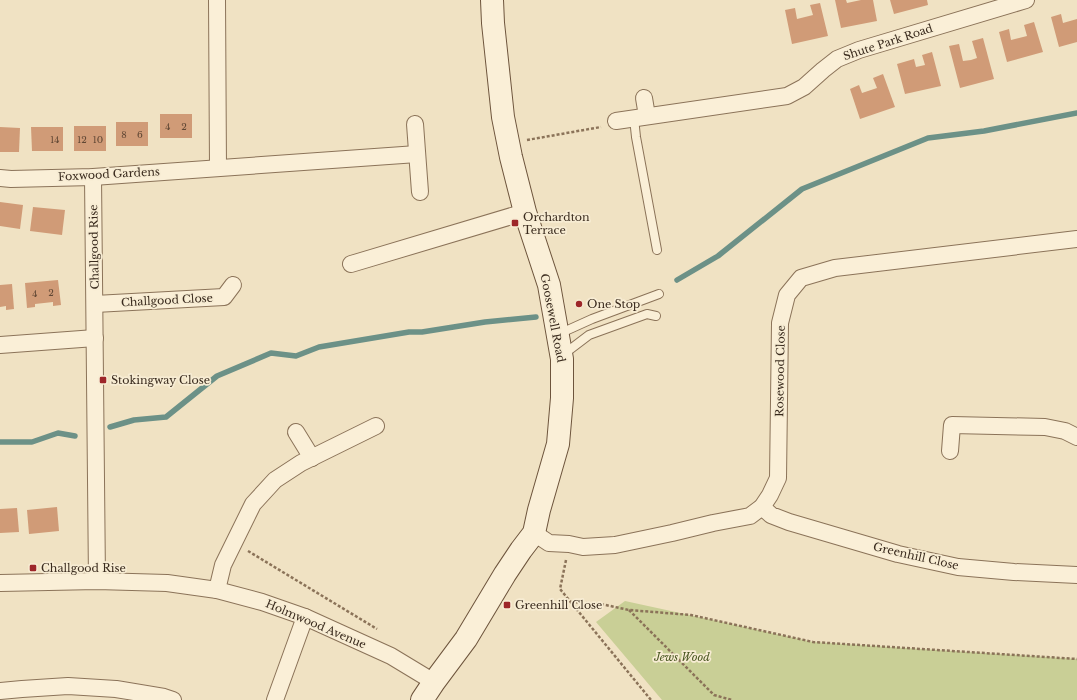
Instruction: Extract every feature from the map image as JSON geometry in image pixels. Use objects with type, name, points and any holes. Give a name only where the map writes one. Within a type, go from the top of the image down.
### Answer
[{"type":"street","points":[[217,0],[218,167]]},
{"type":"street","name":"Goosewell Road","points":[[428,691],[466,639],[504,574],[534,533],[538,510],[558,444],[562,398],[562,359],[549,285],[524,212],[508,143],[503,117],[497,65],[492,0]]},
{"type":"street","name":"Shute Park Road","points":[[616,120],[787,96],[804,87],[837,59],[859,50],[1026,0]]},
{"type":"street","points":[[640,117],[644,98]]},
{"type":"street","points":[[415,124],[420,192]]},
{"type":"street","name":"Foxwood Gardens","points":[[0,178],[93,177],[417,154]]},
{"type":"street","name":"Challgood Rise","points":[[93,177],[97,581]]},
{"type":"street","points":[[351,264],[524,212]]},
{"type":"street","name":"Rosewood Close","points":[[534,533],[549,543],[569,544],[583,547],[615,546],[750,516],[762,507],[770,495],[778,478],[780,323],[787,295],[801,278],[835,268],[1077,239]]},
{"type":"street","name":"Challgood Close","points":[[95,304],[224,297],[233,285]]},
{"type":"street","points":[[0,345],[95,338]]},
{"type":"street","points":[[950,452],[952,425],[1045,427],[1065,431],[1077,437]]},
{"type":"street","points":[[217,590],[223,565],[253,504],[276,480],[301,463],[376,426]]},
{"type":"street","points":[[296,432],[312,458]]},
{"type":"street","name":"Greenhill Close","points":[[762,507],[771,515],[789,522],[898,554],[958,566],[1014,572],[1077,575]]},
{"type":"street","name":"Holmwood Avenue","points":[[0,583],[97,581],[167,582],[217,590],[262,602],[304,617],[391,656],[428,691]]},
{"type":"street","points":[[275,700],[304,617]]},
{"type":"street","points":[[0,691],[22,688],[68,686],[116,689],[164,697],[173,700]]},
{"type":"lane","points":[[640,117],[636,137],[656,250]]},
{"type":"lane","points":[[561,333],[592,319],[659,294]]},
{"type":"lane","points":[[561,355],[589,335],[647,314],[656,316]]},
{"type":"path","points":[[508,143],[602,127],[616,120]]},
{"type":"path","points":[[234,543],[380,631]]},
{"type":"path","points":[[569,544],[560,589],[651,700]]},
{"type":"path","points":[[571,602],[601,604],[629,610],[691,615],[813,642],[1077,659]]},
{"type":"path","points":[[629,610],[714,695],[732,700]]},
{"type":"green space","name":"Jews Wood","points":[[625,601],[813,642],[1077,659],[1077,700],[662,700],[596,622]]},
{"type":"building","points":[[835,0],[846,0],[847,3],[861,0],[873,0],[877,21],[841,28]]},
{"type":"building","points":[[890,0],[927,0],[928,5],[894,14]]},
{"type":"building","points":[[820,3],[828,36],[792,44],[785,10],[795,8],[797,19],[813,15],[810,5]]},
{"type":"building","points":[[1061,14],[1063,23],[1077,19],[1077,42],[1059,47],[1051,17]]},
{"type":"building","points":[[1034,22],[1043,52],[1007,62],[999,32],[1009,29],[1011,40],[1027,36],[1024,25]]},
{"type":"building","points":[[983,38],[994,79],[960,88],[949,46],[959,44],[963,61],[971,60],[977,58],[972,41]]},
{"type":"building","points":[[932,52],[941,86],[905,94],[897,64],[914,59],[916,67],[925,65],[922,55]]},
{"type":"building","points":[[883,74],[895,107],[860,119],[850,89],[859,85],[862,93],[877,88],[873,78]]},
{"type":"building","points":[[160,114],[192,114],[192,138],[160,138]]},
{"type":"building","points":[[116,122],[148,122],[148,146],[116,146]]},
{"type":"building","points":[[74,126],[106,126],[106,151],[74,151]]},
{"type":"building","points":[[0,127],[20,128],[19,152],[0,152]]},
{"type":"building","points":[[31,127],[63,127],[63,151],[32,151]]},
{"type":"building","points":[[0,202],[23,205],[20,229],[0,226]]},
{"type":"building","points":[[33,207],[65,210],[62,235],[30,231]]},
{"type":"building","points":[[58,280],[61,305],[53,306],[53,302],[35,304],[35,307],[27,308],[25,283]]},
{"type":"building","points":[[12,284],[14,309],[6,310],[6,306],[0,307],[0,285]]},
{"type":"building","points":[[57,507],[59,531],[29,534],[27,510]]},
{"type":"building","points":[[17,508],[19,532],[0,533],[0,509]]},
{"type":"waterway","points":[[677,280],[718,256],[802,189],[928,138],[984,131],[1077,113]]},
{"type":"waterway","points":[[110,427],[134,420],[166,417],[217,376],[271,353],[296,356],[319,347],[409,332],[422,332],[485,322],[536,317]]},
{"type":"waterway","points":[[0,442],[32,442],[58,433],[75,436]]},
{"type":"place","name":"Orchardton Terrace","points":[[515,223]]},
{"type":"place","name":"One Stop","points":[[579,304]]},
{"type":"place","name":"Stokingway Close","points":[[103,380]]},
{"type":"place","name":"Challgood Rise","points":[[33,568]]},
{"type":"place","name":"Greenhill Close","points":[[507,605]]}]
